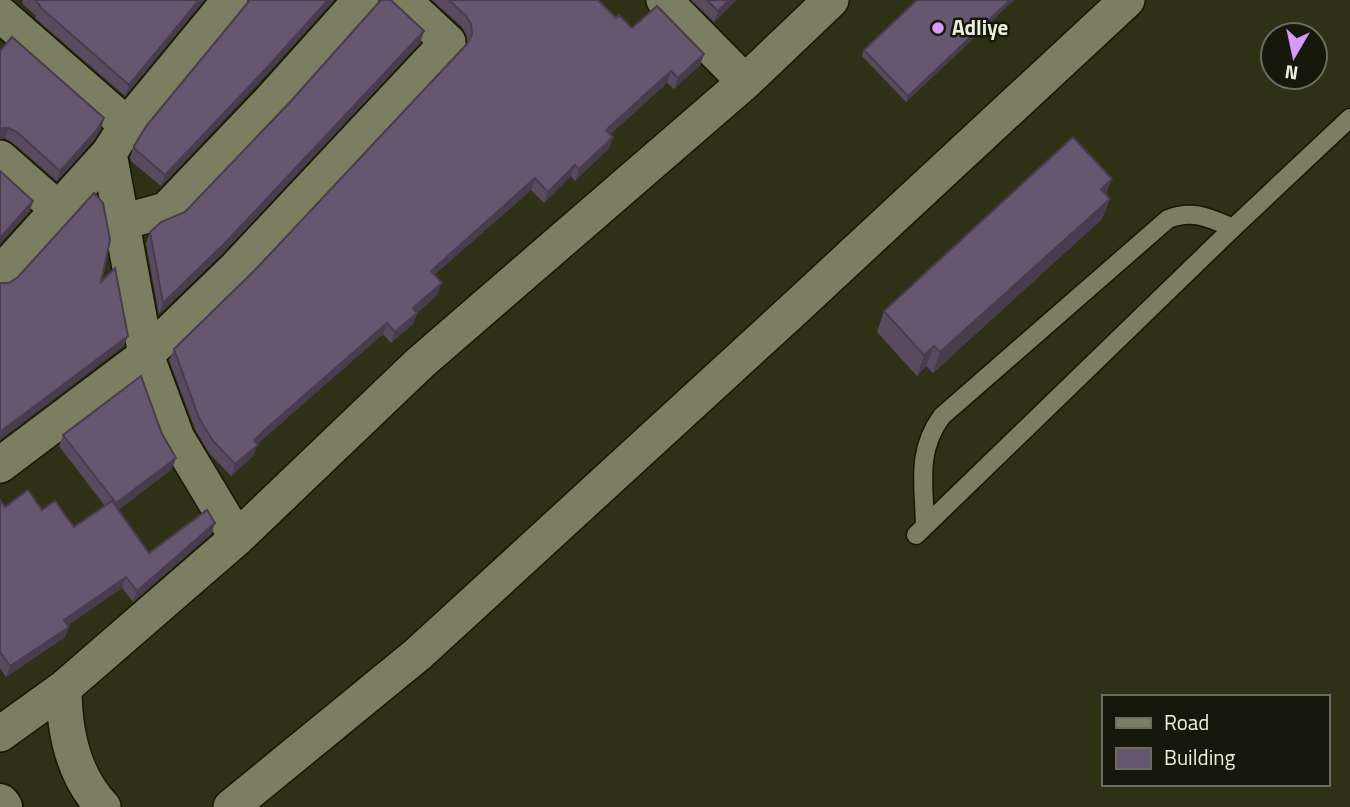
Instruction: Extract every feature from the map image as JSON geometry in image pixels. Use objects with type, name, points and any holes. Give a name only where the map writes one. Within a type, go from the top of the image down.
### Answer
[{"type":"street","points":[[0,274],[60,210],[230,0]]},
{"type":"street","points":[[122,222],[166,210],[272,99],[361,0]]},
{"type":"street","points":[[0,464],[146,355],[236,268],[448,42],[403,0]]},
{"type":"street","points":[[664,0],[745,82]]},
{"type":"street","points":[[0,734],[64,688],[237,538],[420,363],[745,82],[831,0]]},
{"type":"street","points":[[231,807],[418,654],[1127,0]]},
{"type":"street","points":[[0,14],[118,139],[122,222],[146,355],[177,438],[237,538]]},
{"type":"street","points":[[0,158],[60,210]]},
{"type":"street","points":[[64,688],[64,717],[70,746],[80,774],[103,807]]},
{"type":"lane","points":[[1233,228],[1197,214],[1178,215],[1168,219],[942,416],[924,451],[920,530],[1350,118]]},
{"type":"building","points":[[35,0],[199,0],[129,85]]},
{"type":"building","points":[[250,0],[328,0],[165,175],[134,146],[147,125]]},
{"type":"building","points":[[381,0],[391,0],[424,31],[226,242],[163,303],[150,232],[161,222],[185,212],[291,101]]},
{"type":"building","points":[[449,0],[598,0],[616,18],[619,15],[632,28],[657,6],[704,54],[678,78],[671,71],[606,130],[613,137],[579,169],[575,165],[548,192],[535,178],[431,271],[442,283],[413,308],[417,313],[395,332],[387,323],[268,427],[254,440],[258,445],[235,464],[213,441],[199,418],[174,349],[255,270],[467,44],[472,34],[471,24]]},
{"type":"building","points":[[707,0],[729,0],[718,11]]},
{"type":"building","name":"Adliye","points":[[917,0],[1010,0],[908,96],[864,50]]},
{"type":"building","points":[[12,37],[104,118],[97,130],[60,171],[17,132],[0,128],[0,51]]},
{"type":"building","points":[[1073,137],[1112,179],[1101,189],[1110,199],[940,352],[934,346],[924,355],[884,311]]},
{"type":"building","points":[[0,171],[33,201],[0,238]]},
{"type":"building","points":[[94,193],[103,203],[110,240],[101,282],[115,268],[128,336],[0,432],[0,283],[9,283],[18,277]]},
{"type":"building","points":[[141,376],[162,434],[176,458],[116,503],[63,435]]},
{"type":"building","points":[[28,490],[42,510],[55,501],[74,527],[112,501],[149,553],[207,510],[215,523],[137,591],[126,577],[64,620],[69,627],[10,666],[0,652],[0,500],[5,507]]},
{"type":"place","name":"Adliye","points":[[938,28]]}]
